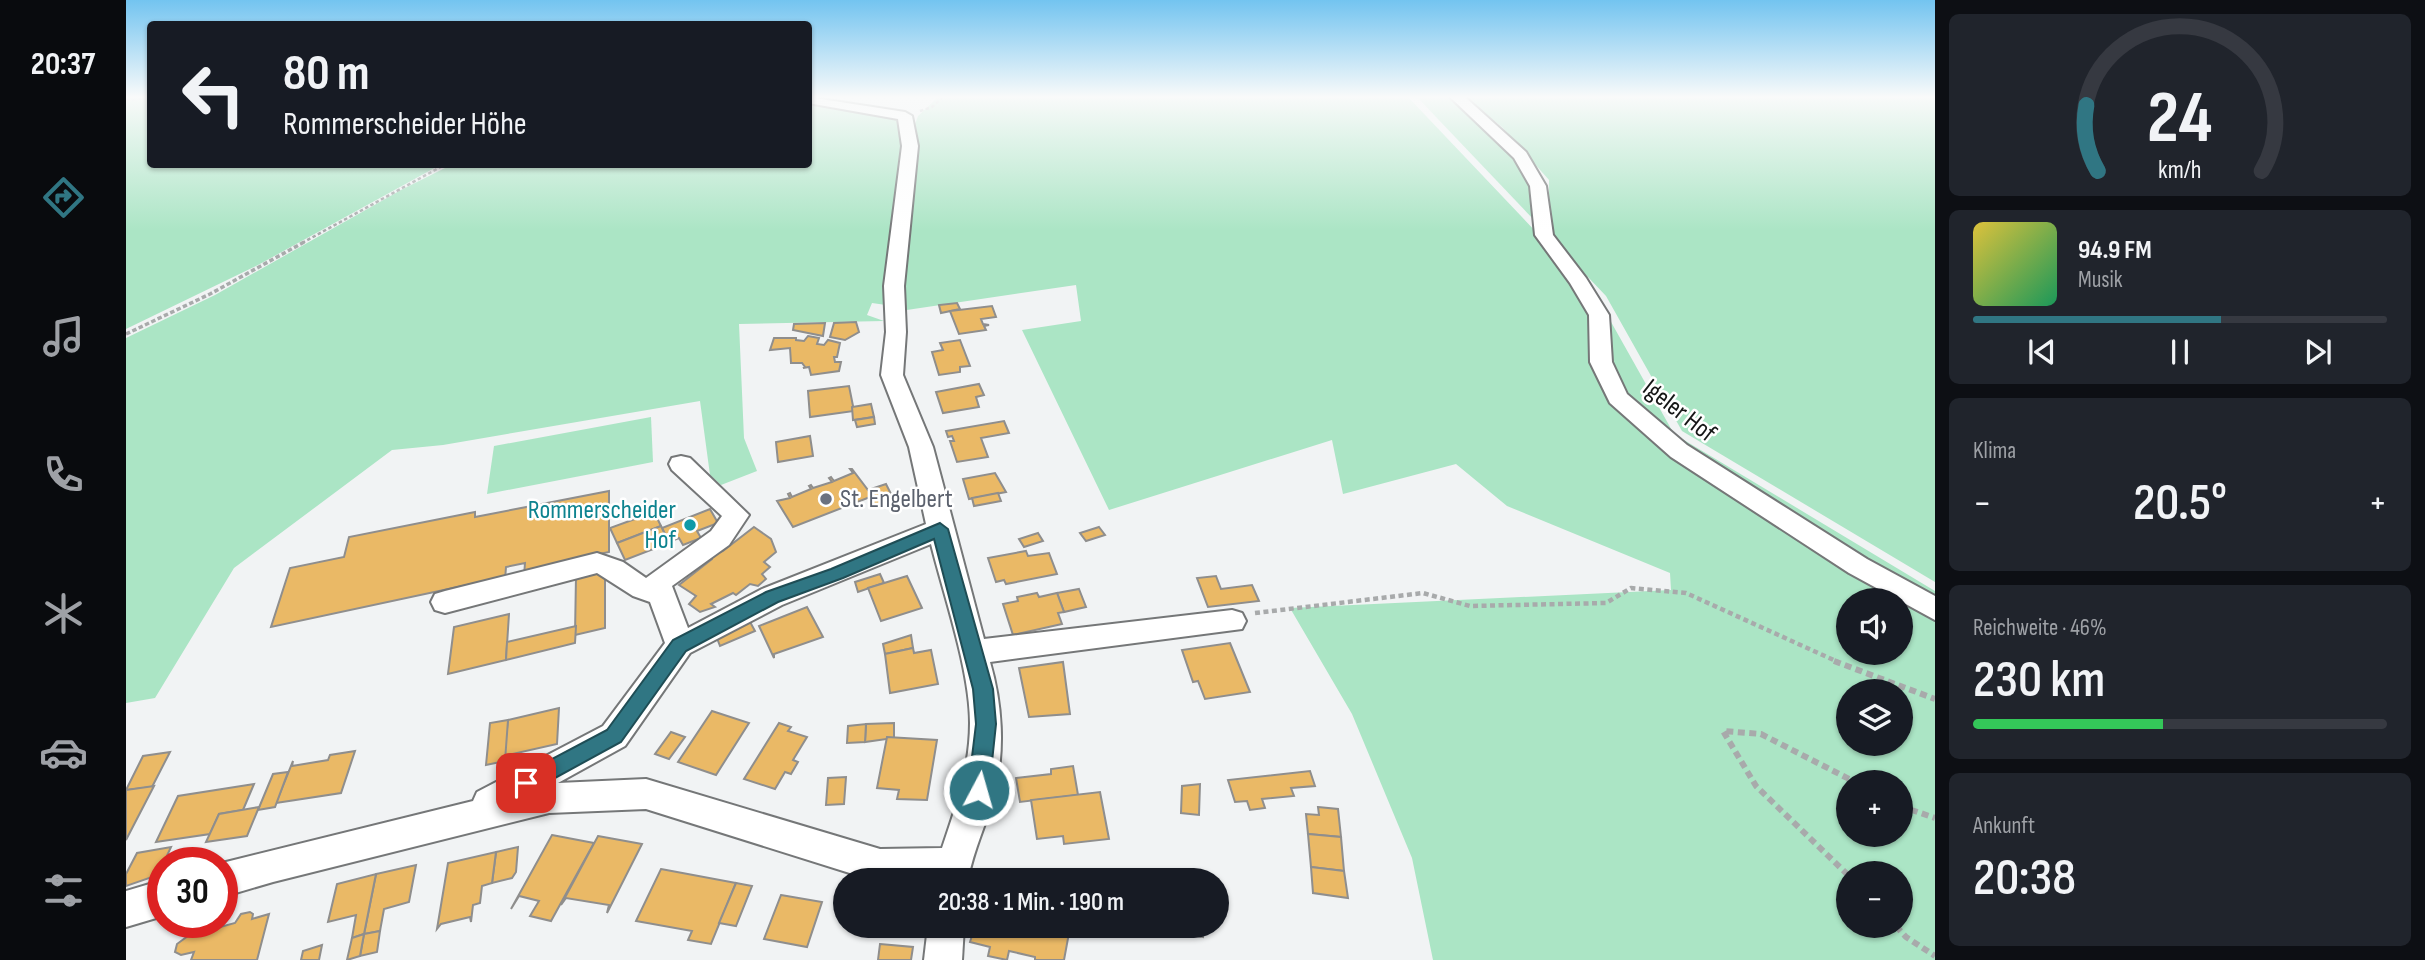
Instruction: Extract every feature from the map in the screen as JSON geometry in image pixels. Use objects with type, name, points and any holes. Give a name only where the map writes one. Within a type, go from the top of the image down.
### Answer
[{"type":"street","points":[[910,142],[894,286],[896,332],[892,375],[921,447],[983,689],[986,724],[979,790],[953,868]]},
{"type":"street","name":"Igeler Hof","points":[[1507,142],[1520,155],[1538,186],[1545,235],[1580,282],[1599,315],[1601,362],[1618,398],[1679,451],[1858,566],[1935,609]]},
{"type":"street","points":[[680,646],[657,583],[720,538],[736,515],[681,464]]},
{"type":"street","points":[[459,819],[614,736],[680,646],[772,597],[837,573],[940,529]]},
{"type":"street","points":[[445,602],[597,563],[611,565],[642,590],[660,592]]},
{"type":"street","points":[[974,652],[1232,621]]},
{"type":"street","points":[[238,876],[550,798],[646,794],[880,866],[904,868]]},
{"type":"street","points":[[126,909],[147,903]]},
{"type":"street","points":[[943,960],[945,938]]},
{"type":"path","points":[[126,334],[210,294],[439,168]]},
{"type":"path","points":[[1232,621],[1244,615],[1277,609],[1423,593],[1470,606],[1606,603],[1631,588],[1686,593],[1829,659],[1935,699]]},
{"type":"path","points":[[1836,772],[1761,734],[1723,731],[1756,786],[1836,863]]},
{"type":"path","points":[[1913,810],[1935,818]]},
{"type":"path","points":[[1908,938],[1935,956]]},
{"type":"green space","points":[[126,142],[147,142],[147,168],[435,168],[258,265],[126,329]]},
{"type":"green space","points":[[812,142],[902,142],[886,305],[872,303],[867,315],[884,321],[739,324],[744,438],[757,471],[721,485],[710,475],[700,401],[443,445],[392,450],[234,568],[155,698],[126,703],[126,338],[215,295],[445,168],[812,168]]},
{"type":"green space","points":[[911,142],[1451,142],[1538,234],[1590,306],[1592,367],[1605,395],[1619,410],[1897,588],[1836,588],[1836,665],[1913,665],[1913,598],[1935,612],[1935,960],[1433,960],[1412,858],[1352,714],[1290,608],[1671,590],[1670,573],[1507,506],[1456,464],[1343,494],[1332,440],[1109,510],[1022,330],[1081,321],[1076,285],[900,311]]},
{"type":"green space","points":[[1460,142],[1502,142],[1534,180],[1534,220]]},
{"type":"green space","points":[[1515,142],[1935,142],[1935,582],[1682,431],[1606,296],[1548,235],[1549,180]]},
{"type":"green space","points":[[1597,297],[1674,434],[1935,591],[1935,604],[1684,448],[1612,388]]},
{"type":"green space","points":[[651,417],[653,462],[487,494],[494,446]]},
{"type":"building","points":[[957,303],[960,309],[941,313],[939,305]]},
{"type":"building","points":[[992,306],[996,317],[981,319],[983,324],[989,325],[984,326],[986,330],[959,334],[950,311]]},
{"type":"building","points":[[856,322],[859,332],[845,340],[830,337],[834,323]]},
{"type":"building","points":[[825,323],[823,336],[793,330],[794,324]]},
{"type":"building","points":[[808,336],[819,338],[817,344],[824,345],[828,340],[840,343],[837,357],[834,357],[835,362],[841,362],[839,371],[811,375],[809,367],[803,368],[805,367],[802,363],[791,363],[790,348],[770,350],[774,338],[796,338],[804,341]]},
{"type":"building","points":[[960,340],[970,366],[960,367],[960,372],[939,375],[932,352],[943,350],[940,343]]},
{"type":"building","points":[[979,384],[984,395],[976,397],[979,407],[943,413],[936,392]]},
{"type":"building","points":[[849,386],[854,411],[810,417],[808,391]]},
{"type":"building","points":[[871,404],[874,417],[853,420],[852,407]]},
{"type":"building","points":[[874,417],[875,424],[857,427],[855,420]]},
{"type":"building","points":[[1004,421],[1009,433],[981,438],[988,457],[957,462],[950,441],[954,441],[952,436],[948,437],[946,431]]},
{"type":"building","points":[[810,436],[813,456],[778,462],[776,442]]},
{"type":"building","name":"St. Engelbert","points":[[850,469],[868,490],[886,484],[894,500],[875,506],[870,497],[793,527],[777,501],[790,498],[790,493],[792,497],[811,489],[811,485],[813,488],[832,482],[829,478],[831,477],[834,481],[853,473]]},
{"type":"building","points":[[995,473],[1006,492],[969,499],[963,479]]},
{"type":"building","points":[[609,491],[609,552],[565,561],[565,567],[524,576],[525,563],[506,567],[505,580],[495,579],[271,627],[290,568],[344,557],[349,537],[475,512],[475,517]]},
{"type":"building","points":[[998,493],[1001,501],[974,506],[972,498]]},
{"type":"building","name":"Rommerscheider Hof","points":[[710,509],[718,523],[697,531],[701,538],[683,545],[679,538],[669,542],[662,528]]},
{"type":"building","points":[[654,512],[661,526],[617,543],[610,528]]},
{"type":"building","points":[[661,526],[669,543],[625,560],[617,543]]},
{"type":"building","points":[[754,527],[771,539],[776,552],[764,562],[770,567],[762,574],[766,579],[758,586],[750,584],[736,595],[733,593],[711,604],[715,607],[700,612],[689,604],[696,596],[679,585],[712,559],[712,556],[723,551]]},
{"type":"building","points":[[1099,527],[1105,535],[1086,541],[1080,533]]},
{"type":"building","points":[[1038,533],[1043,541],[1024,547],[1019,539]]},
{"type":"building","points":[[1026,551],[1028,556],[1049,553],[1057,574],[1006,584],[1004,580],[996,582],[988,558]]},
{"type":"building","points":[[600,571],[605,573],[605,628],[575,635],[576,576]]},
{"type":"building","points":[[880,574],[884,583],[858,592],[855,582]]},
{"type":"building","points":[[907,576],[922,608],[881,621],[868,588]]},
{"type":"building","points":[[1216,576],[1221,589],[1252,585],[1259,601],[1208,607],[1197,578]]},
{"type":"building","points":[[1079,589],[1086,607],[1064,612],[1057,593]]},
{"type":"building","points":[[1037,593],[1039,597],[1057,593],[1064,612],[1058,613],[1062,624],[1013,635],[1003,604],[1018,601],[1017,597]]},
{"type":"building","points":[[807,607],[823,637],[774,654],[774,658],[759,626]]},
{"type":"building","points":[[509,614],[506,660],[448,674],[454,627]]},
{"type":"building","points":[[749,620],[755,631],[720,646],[715,633]]},
{"type":"building","points":[[576,626],[575,643],[506,660],[507,642]]},
{"type":"building","points":[[911,635],[913,648],[885,654],[883,644]]},
{"type":"building","points":[[1230,643],[1250,692],[1205,699],[1198,681],[1193,682],[1182,650]]},
{"type":"building","points":[[913,648],[914,653],[931,650],[938,684],[890,693],[885,654]]},
{"type":"building","points":[[1063,662],[1070,714],[1029,717],[1019,668]]},
{"type":"building","points":[[559,708],[557,744],[504,756],[508,720]]},
{"type":"building","points":[[712,711],[749,723],[716,775],[678,762]]},
{"type":"building","points":[[508,720],[505,761],[486,765],[490,723]]},
{"type":"building","points":[[779,723],[791,727],[788,731],[807,737],[793,760],[798,762],[791,774],[785,772],[775,789],[744,779]]},
{"type":"building","points":[[894,723],[894,738],[865,742],[866,724]]},
{"type":"building","points":[[866,724],[865,742],[847,743],[848,726]]},
{"type":"building","points":[[671,732],[685,737],[669,759],[655,754]]},
{"type":"building","points":[[887,737],[937,740],[927,800],[897,799],[899,790],[877,788]]},
{"type":"building","points":[[355,751],[341,793],[276,803],[293,761],[292,766],[328,760],[330,755]]},
{"type":"building","points":[[170,752],[152,787],[126,790],[143,756]]},
{"type":"building","points":[[1073,766],[1078,795],[1020,802],[1016,778],[1051,774],[1051,769]]},
{"type":"building","points":[[1310,771],[1315,786],[1291,788],[1294,796],[1262,799],[1265,808],[1250,810],[1247,801],[1235,802],[1228,780]]},
{"type":"building","points":[[288,772],[275,807],[258,810],[273,774]]},
{"type":"building","points":[[846,777],[844,804],[826,805],[828,778]]},
{"type":"building","points":[[254,784],[243,810],[219,814],[210,834],[156,842],[178,796]]},
{"type":"building","points":[[1200,784],[1199,815],[1181,813],[1182,786]]},
{"type":"building","points":[[154,786],[126,840],[126,790]]},
{"type":"building","points":[[1100,792],[1109,839],[1064,844],[1063,836],[1037,839],[1031,800]]},
{"type":"building","points":[[259,807],[247,836],[206,842],[219,814]]},
{"type":"building","points":[[1318,807],[1338,809],[1341,837],[1308,834],[1306,814],[1319,815]]},
{"type":"building","points":[[1308,834],[1341,837],[1344,871],[1311,867]]},
{"type":"building","points":[[552,835],[594,843],[551,921],[530,916],[539,901],[519,896],[511,909]]},
{"type":"building","points":[[598,836],[642,844],[607,913],[609,905],[566,898],[561,905]]},
{"type":"building","points":[[518,847],[516,872],[512,878],[492,883],[496,852]]},
{"type":"building","points":[[147,851],[147,879],[126,886],[126,874],[137,853]]},
{"type":"building","points":[[496,852],[492,883],[482,886],[480,903],[473,905],[471,922],[470,917],[441,924],[437,929],[448,863]]},
{"type":"building","points":[[416,865],[409,902],[384,909],[380,931],[364,934],[376,874]]},
{"type":"building","points":[[1311,867],[1344,871],[1348,898],[1313,893]]},
{"type":"building","points":[[661,869],[736,883],[711,944],[688,940],[692,931],[636,921]]},
{"type":"building","points":[[376,874],[364,934],[352,938],[356,915],[328,922],[337,884]]},
{"type":"building","points":[[736,883],[752,886],[736,926],[719,923]]},
{"type":"building","points":[[781,895],[822,902],[807,947],[764,939]]},
{"type":"building","points":[[250,912],[253,914],[252,919],[269,914],[257,960],[191,960],[194,952],[181,955],[175,952],[177,944],[185,938],[238,938],[238,918],[241,914]]},
{"type":"building","points":[[380,931],[377,952],[360,956],[364,934]]},
{"type":"building","points":[[364,934],[360,956],[347,960],[352,938]]},
{"type":"building","points":[[971,938],[1068,938],[1064,960],[1035,960],[1035,957],[1009,951],[1007,960],[988,956],[990,947],[970,942]]},
{"type":"building","points":[[880,944],[913,947],[911,960],[878,960]]},
{"type":"building","points":[[322,945],[319,960],[301,960],[303,951]]},
{"type":"place","name":"St. Engelbert","points":[[826,499]]},
{"type":"place","name":"Rommerscheider Hof","points":[[690,525]]},
{"type":"route","points":[[526,783],[614,736],[680,646],[772,597],[837,573],[940,529],[983,689],[986,724],[979,790]]}]
